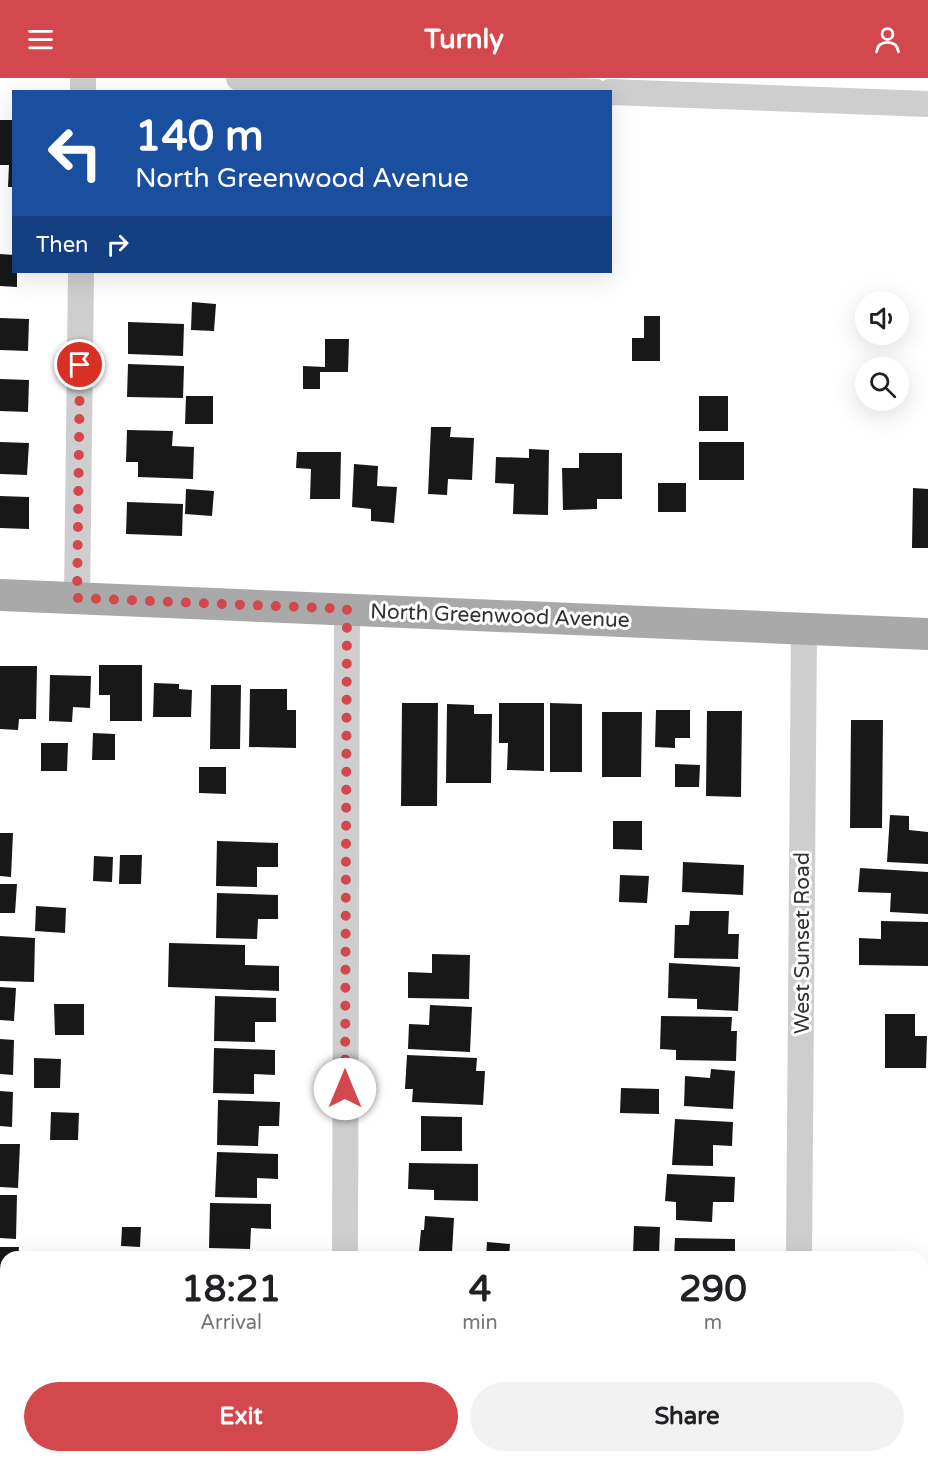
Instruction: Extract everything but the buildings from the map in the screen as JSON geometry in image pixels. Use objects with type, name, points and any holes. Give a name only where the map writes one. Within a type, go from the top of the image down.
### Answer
[{"type":"main road","name":"North Greenwood Avenue","points":[[0,595],[928,634]]},
{"type":"street","points":[[239,78],[545,90]]},
{"type":"street","points":[[612,92],[928,104]]},
{"type":"street","points":[[77,598],[81,273]]},
{"type":"street","points":[[345,1251],[347,609]]},
{"type":"street","name":"West Sunset Road","points":[[800,1251],[804,629]]},
{"type":"route","points":[[80,365],[77,598],[347,609],[345,1089]]}]
